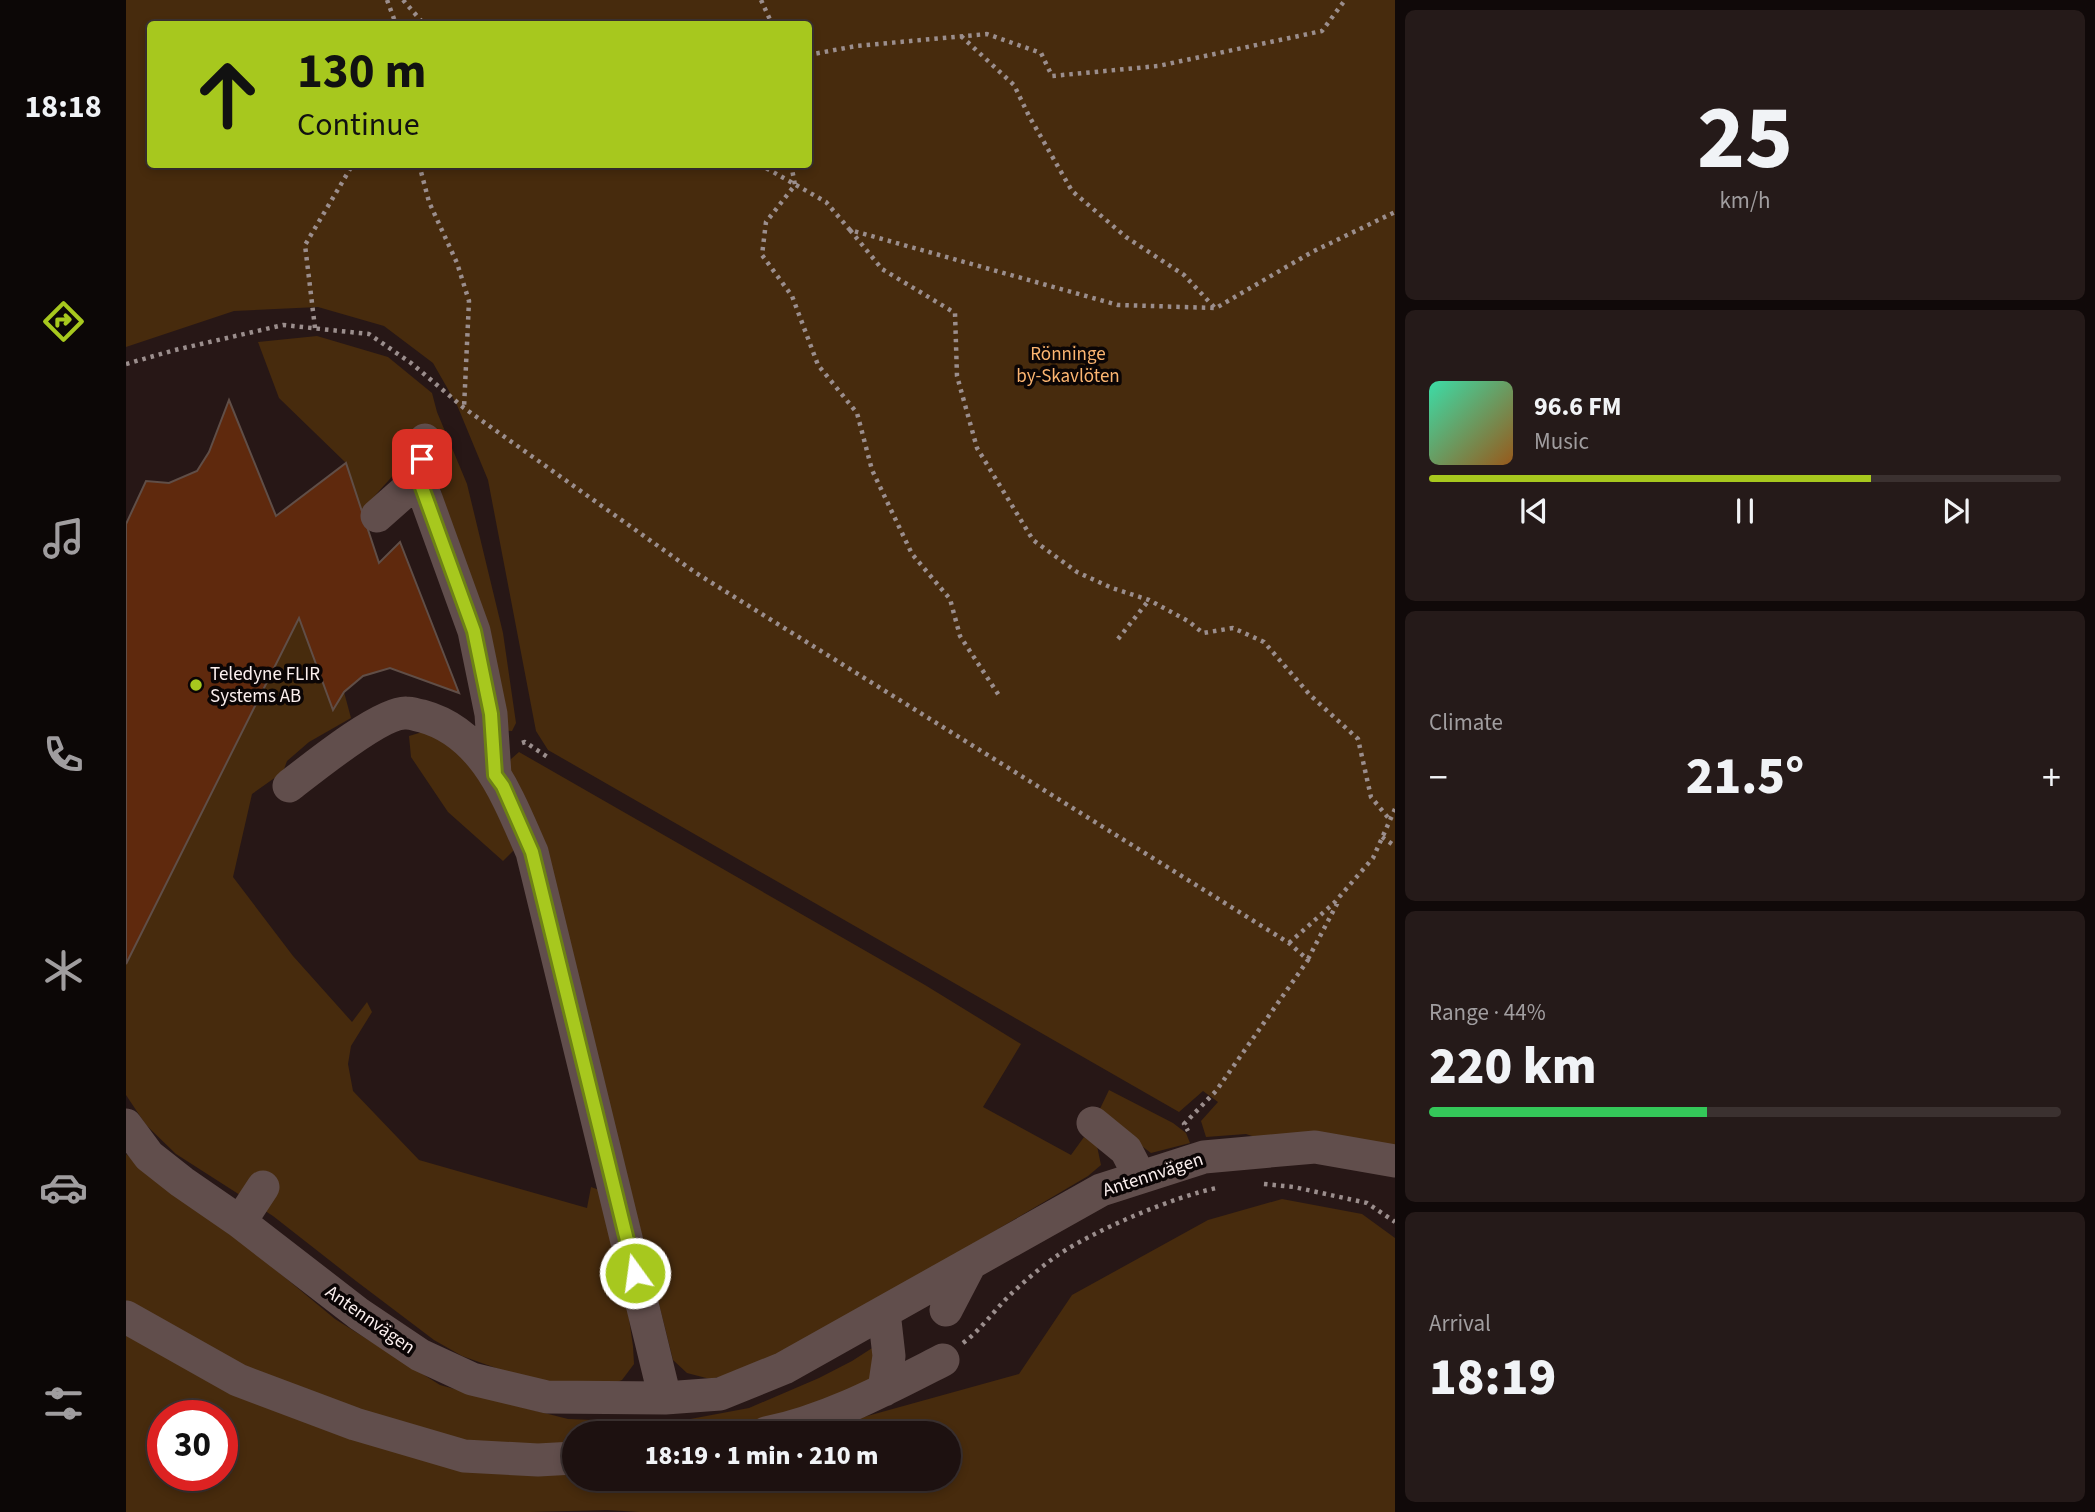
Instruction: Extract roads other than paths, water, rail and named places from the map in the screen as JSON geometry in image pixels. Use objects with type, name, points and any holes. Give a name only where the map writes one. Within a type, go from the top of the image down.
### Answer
[{"type":"street","points":[[425,440],[419,479],[474,631],[491,714],[495,775]]},
{"type":"street","points":[[377,516],[419,479]]},
{"type":"street","points":[[289,786],[368,728],[405,712],[439,721],[474,746],[503,786],[532,852],[666,1398]]},
{"type":"street","points":[[1093,1123],[1126,1150],[1140,1177]]},
{"type":"street","name":"Antennvägen","points":[[126,1125],[149,1156],[182,1182],[240,1222],[359,1314],[420,1355],[472,1379],[547,1397],[666,1398],[719,1394],[772,1373],[1101,1190],[1204,1157],[1315,1147],[1395,1161]]},
{"type":"street","points":[[240,1222],[263,1187]]},
{"type":"street","points":[[946,1310],[970,1264]]},
{"type":"street","points":[[884,1312],[889,1356],[884,1390]]},
{"type":"street","points":[[126,1317],[238,1380],[355,1424],[464,1456],[562,1459]]},
{"type":"street","points":[[813,1421],[884,1390],[943,1360]]},
{"type":"place","name":"Teledyne FLIR Systems AB","points":[[196,685]]},
{"type":"park label","name":"Rönninge by-Skavlöten","points":[[1068,365]]}]
